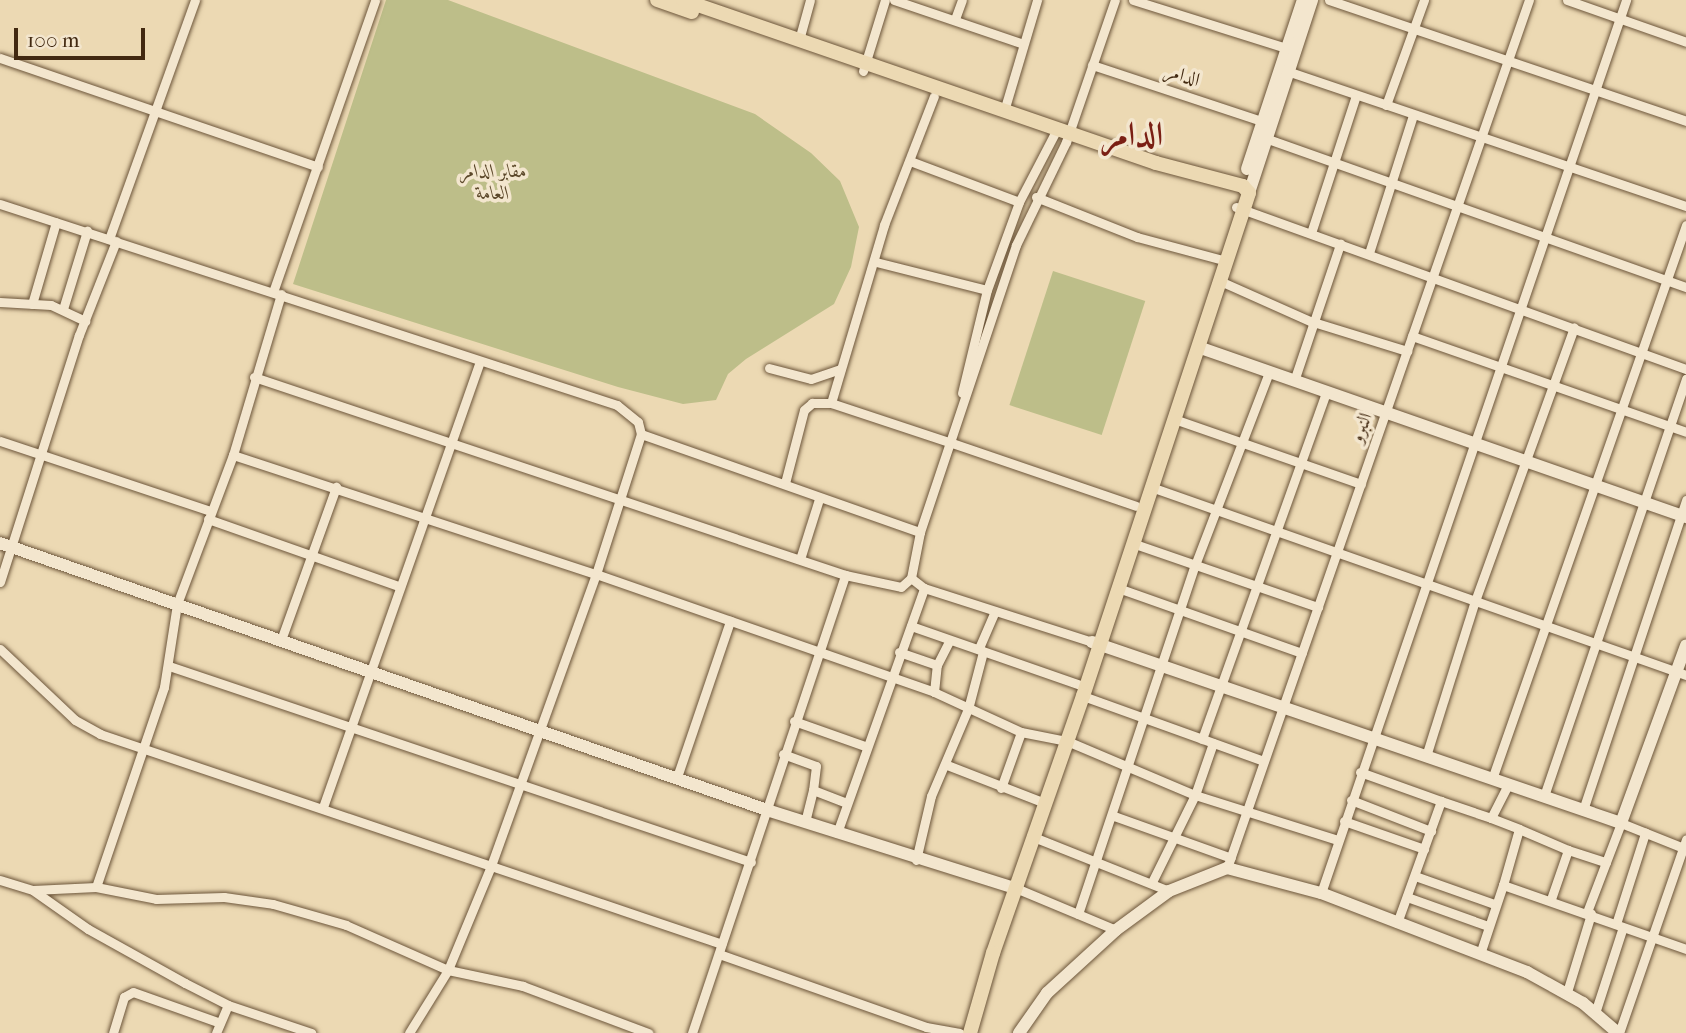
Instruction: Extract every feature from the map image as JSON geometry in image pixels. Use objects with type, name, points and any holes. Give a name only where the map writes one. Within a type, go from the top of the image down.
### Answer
[{"type":"main road","points":[[657,0],[1004,111],[1062,135]]},
{"type":"main road","points":[[683,0],[799,40],[934,96],[1156,163],[1243,198]]},
{"type":"main road","points":[[960,1033],[1015,888],[1096,643],[1136,506],[1219,259],[1243,198]]},
{"type":"main road","points":[[1096,643],[1118,588],[1220,281],[1243,198]]},
{"type":"main road","points":[[970,1033],[989,952]]},
{"type":"street","points":[[0,582],[6,545],[41,455],[155,110],[195,0]]},
{"type":"street","points":[[96,887],[169,666],[169,637],[177,604],[233,455],[277,293],[375,0]]},
{"type":"street","points":[[799,40],[810,0]]},
{"type":"street","points":[[865,67],[884,0]]},
{"type":"street","points":[[894,0],[1023,44]]},
{"type":"street","points":[[955,19],[961,0]]},
{"type":"street","points":[[1004,111],[1037,0]]},
{"type":"street","points":[[254,377],[619,496],[845,575],[894,588],[911,578],[920,532],[960,409],[1036,197],[1093,65],[1115,0]]},
{"type":"street","points":[[1133,0],[1286,48]]},
{"type":"street","points":[[1243,198],[1261,121],[1303,0]]},
{"type":"street","points":[[1243,198],[1312,0]]},
{"type":"street","points":[[1329,0],[1686,121]]},
{"type":"street","points":[[1386,105],[1417,28],[1424,0]]},
{"type":"street","name":"النبرو","points":[[1229,863],[1529,0]]},
{"type":"street","points":[[1567,0],[1686,42]]},
{"type":"street","points":[[1321,893],[1424,583],[1626,0]]},
{"type":"street","points":[[0,58],[318,167]]},
{"type":"street","name":"الدامر","points":[[1093,65],[1261,121]]},
{"type":"street","points":[[1287,71],[1413,115],[1483,134],[1686,206]]},
{"type":"street","points":[[1311,233],[1356,95]]},
{"type":"street","points":[[831,403],[876,262],[884,225],[934,96]]},
{"type":"street","points":[[1369,253],[1393,185],[1413,115]]},
{"type":"street","points":[[960,409],[964,373],[988,290],[1019,202],[1062,135]]},
{"type":"street","points":[[1265,138],[1686,287]]},
{"type":"street","points":[[910,161],[1019,202]]},
{"type":"street","points":[[1036,197],[1137,237],[1219,259]]},
{"type":"street","points":[[1243,198],[1311,233],[1434,275],[1686,369]]},
{"type":"street","points":[[0,204],[277,293],[479,363],[617,405],[631,412],[641,434],[596,574],[521,785],[448,970],[409,1033]]},
{"type":"street","points":[[32,304],[56,222]]},
{"type":"street","points":[[1492,779],[1544,624],[1686,225]]},
{"type":"street","points":[[63,309],[87,231]]},
{"type":"street","points":[[1294,381],[1310,321],[1340,244]]},
{"type":"street","points":[[876,262],[988,290]]},
{"type":"street","points":[[1220,281],[1310,321],[1407,351]]},
{"type":"street","points":[[0,302],[63,309],[86,321]]},
{"type":"street","points":[[1426,755],[1475,601],[1529,461],[1574,327]]},
{"type":"street","points":[[1412,336],[1686,432]]},
{"type":"street","points":[[1198,347],[1683,516]]},
{"type":"street","points":[[323,807],[368,670],[426,516],[449,440],[479,363]]},
{"type":"street","points":[[769,368],[786,376],[811,379],[840,369]]},
{"type":"street","points":[[1078,914],[1094,859],[1114,816],[1195,565],[1218,511],[1269,372]]},
{"type":"street","points":[[1544,796],[1686,378]]},
{"type":"street","points":[[1202,739],[1243,632],[1326,392]]},
{"type":"street","points":[[785,484],[806,407],[831,403],[1136,506]]},
{"type":"street","points":[[1174,419],[1361,484]]},
{"type":"street","points":[[641,434],[785,484],[819,499],[920,532]]},
{"type":"street","points":[[0,441],[398,586]]},
{"type":"street","points":[[233,455],[426,516],[596,574],[934,692],[1021,732],[1063,741],[1195,795],[1338,840]]},
{"type":"street","points":[[281,640],[335,487]]},
{"type":"street","points":[[1151,487],[1681,673]]},
{"type":"street","points":[[800,559],[819,499]]},
{"type":"street","points":[[1583,810],[1683,516],[1686,500]]},
{"type":"street","points":[[1132,543],[1318,607]]},
{"type":"street","points":[[6,545],[768,810],[916,860],[1015,888],[1116,930]]},
{"type":"street","points":[[692,1033],[768,810],[794,721],[822,653],[845,575]]},
{"type":"street","points":[[911,578],[924,588],[1164,663],[1283,707],[1685,845],[1654,939],[1618,1033],[1599,1022],[1567,992],[1479,954],[1321,893],[1229,863],[1173,835],[1114,816]]},
{"type":"street","points":[[837,833],[865,746],[895,679],[899,652],[924,588]]},
{"type":"street","points":[[1118,588],[1302,653]]},
{"type":"street","points":[[983,652],[979,648],[996,611]]},
{"type":"street","points":[[677,777],[730,621]]},
{"type":"street","points":[[911,626],[1081,690],[1144,718],[1264,761]]},
{"type":"street","points":[[934,692],[937,665],[948,641]]},
{"type":"street","points":[[1567,992],[1606,862],[1681,673],[1686,645]]},
{"type":"street","points":[[0,649],[75,720],[100,734],[323,807],[491,866],[721,949],[908,1021],[960,1033]]},
{"type":"street","points":[[899,652],[937,665]]},
{"type":"street","points":[[916,860],[931,796],[947,765],[968,709],[983,652]]},
{"type":"street","points":[[169,666],[351,725],[751,862]]},
{"type":"street","points":[[794,721],[865,746]]},
{"type":"street","points":[[1001,788],[1021,732]]},
{"type":"street","points":[[1152,882],[1195,795],[1213,743]]},
{"type":"street","points":[[783,754],[816,766],[805,822]]},
{"type":"street","points":[[947,765],[1042,802]]},
{"type":"street","points":[[1360,772],[1606,862]]},
{"type":"street","points":[[1491,818],[1508,784]]},
{"type":"street","points":[[813,790],[845,802]]},
{"type":"street","points":[[1351,800],[1431,831]]},
{"type":"street","points":[[1397,923],[1441,801]]},
{"type":"street","points":[[1344,821],[1424,849]]},
{"type":"street","points":[[1479,954],[1519,829]]},
{"type":"street","points":[[1599,1022],[1620,925],[1645,833]]},
{"type":"street","points":[[1031,836],[1169,891]]},
{"type":"street","points":[[1551,899],[1568,850]]},
{"type":"street","points":[[1019,1033],[1047,993],[1116,930],[1169,891],[1229,863]]},
{"type":"street","points":[[1415,876],[1494,904]]},
{"type":"street","points":[[2,883],[33,890],[96,887],[156,899],[224,897],[273,904],[346,925],[448,970],[523,986],[648,1033]]},
{"type":"street","points":[[1503,885],[1551,899],[1686,949]]},
{"type":"street","points":[[33,890],[118,947],[228,1005],[282,1028],[311,1033]]},
{"type":"street","points":[[1407,897],[1488,926]]},
{"type":"street","points":[[113,1033],[124,997],[133,992],[220,1023]]},
{"type":"street","points":[[216,1033],[228,1005]]},
{"type":"green space","name":"مقابر الدامر العامة","points":[[386,0],[448,0],[755,114],[811,153],[840,181],[859,227],[851,267],[834,304],[746,359],[728,374],[716,400],[683,404],[618,387],[293,284]]},
{"type":"green space","points":[[1053,271],[1145,301],[1102,435],[1009,405]]},
{"type":"district","name":"الدامر","points":[[1132,135]]}]
